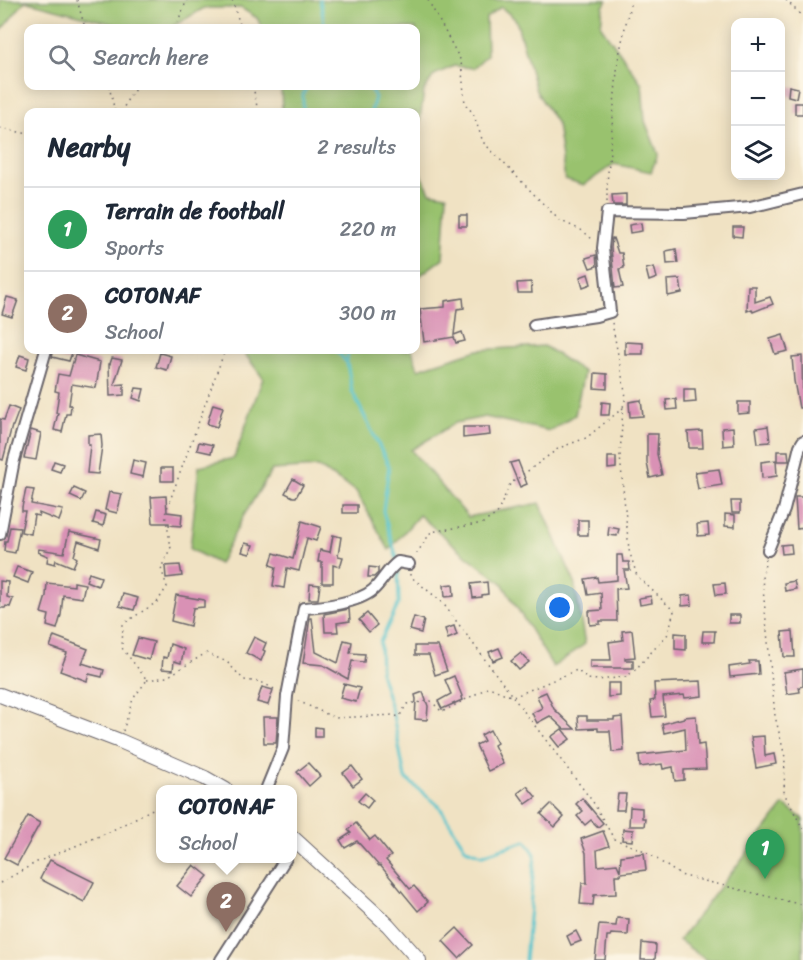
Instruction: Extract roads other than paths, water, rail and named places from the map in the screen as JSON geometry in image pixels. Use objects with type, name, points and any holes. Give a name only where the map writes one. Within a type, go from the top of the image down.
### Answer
[{"type":"main road","points":[[0,695],[120,741],[218,785]]},
{"type":"main road","points":[[297,846],[388,925],[419,960]]},
{"type":"street","points":[[534,325],[610,312],[603,248],[607,212],[684,213],[750,207],[803,194]]},
{"type":"street","points":[[0,534],[14,460],[45,354]]},
{"type":"street","points":[[768,550],[784,510],[803,441]]},
{"type":"street","points":[[268,785],[283,747],[287,696],[303,608],[332,606],[363,596],[372,591],[398,562],[409,564]]},
{"type":"street","points":[[220,960],[283,863]]},
{"type":"waterway","points":[[320,0],[324,24]]},
{"type":"waterway","points":[[303,108],[305,90]]},
{"type":"waterway","points":[[371,90],[375,97],[372,108]]},
{"type":"waterway","points":[[339,354],[347,363],[352,391],[389,466],[383,511],[397,559]]},
{"type":"waterway","points":[[347,361],[348,354]]},
{"type":"waterway","points":[[398,566],[399,603],[380,642],[381,675],[393,715],[405,778],[439,806],[466,849],[482,855],[526,841],[535,854],[525,960]]},
{"type":"place","name":"Terrain de football","points":[[765,879]]},
{"type":"place","name":"COTONAF","points":[[226,932]]}]
